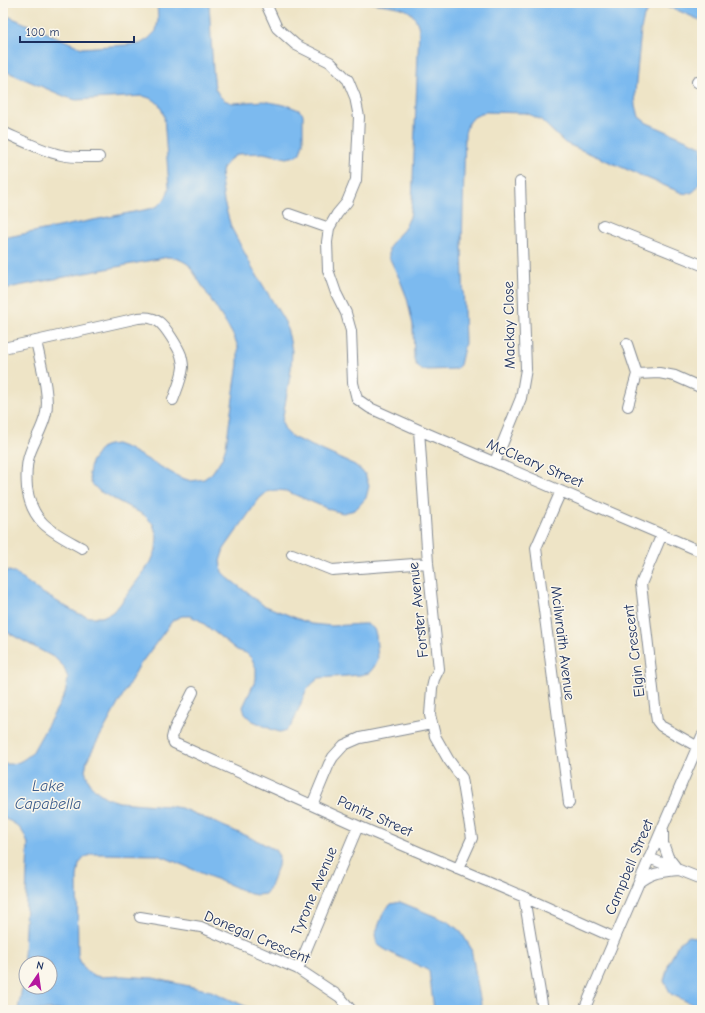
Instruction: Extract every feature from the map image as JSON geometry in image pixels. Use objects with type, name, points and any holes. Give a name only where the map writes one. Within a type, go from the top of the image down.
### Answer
[{"type":"street","points":[[267,3],[277,28],[296,45],[330,62],[348,80],[355,97],[359,117],[356,180],[347,202],[337,214],[329,228],[289,214]]},
{"type":"street","points":[[3,132],[60,155],[74,157],[99,157]]},
{"type":"street","name":"Mackay Close","points":[[495,462],[521,398],[526,369],[520,182]]},
{"type":"street","points":[[603,225],[702,265]]},
{"type":"street","name":"McCleary Street","points":[[329,228],[327,242],[328,270],[336,293],[346,313],[351,331],[353,383],[357,399],[370,408],[419,430],[702,552]]},
{"type":"street","points":[[3,348],[148,317],[158,321],[163,326],[181,355],[182,374],[173,400]]},
{"type":"street","points":[[36,341],[45,384],[47,412],[42,429],[34,443],[28,461],[26,480],[29,497],[33,511],[46,526],[58,535],[82,548]]},
{"type":"street","points":[[627,344],[637,374],[628,406]]},
{"type":"street","points":[[637,374],[659,373],[675,376],[702,388]]},
{"type":"street","name":"Forster Avenue","points":[[419,430],[428,563],[439,669],[434,679],[431,694],[431,724],[435,736],[448,759],[462,778],[472,838],[458,869]]},
{"type":"street","name":"Mcilwraith Avenue","points":[[561,491],[536,548],[569,804]]},
{"type":"street","name":"Elgin Crescent","points":[[662,534],[641,584],[657,721],[661,726],[698,746]]},
{"type":"street","points":[[292,554],[332,570],[428,563]]},
{"type":"street","name":"Panitz Street","points":[[193,692],[174,730],[172,738],[174,743],[358,826],[524,897],[615,938]]},
{"type":"street","points":[[312,804],[329,764],[344,745],[360,738],[431,724]]},
{"type":"street","name":"Campbell Street","points":[[584,1010],[702,736]]},
{"type":"street","name":"Tyrone Avenue","points":[[298,969],[358,826]]},
{"type":"street","points":[[663,828],[664,843],[668,856],[678,870]]},
{"type":"street","points":[[650,858],[702,879]]},
{"type":"street","points":[[638,884],[647,877],[661,872],[678,870]]},
{"type":"street","points":[[524,897],[543,1010]]},
{"type":"street","name":"Donegal Crescent","points":[[140,916],[201,927],[298,969],[340,997],[351,1010]]},
{"type":"water","name":"Lake Capabella","points":[[157,3],[209,3],[213,70],[215,88],[219,95],[224,100],[232,103],[264,101],[289,106],[299,110],[303,114],[303,143],[300,153],[296,156],[287,158],[263,153],[238,154],[229,160],[223,168],[221,178],[224,202],[231,227],[252,267],[285,322],[289,336],[292,351],[291,370],[282,422],[285,430],[292,437],[355,465],[365,474],[369,486],[366,498],[355,510],[343,513],[331,510],[286,491],[276,490],[267,492],[259,499],[224,549],[220,561],[222,572],[263,605],[311,624],[332,626],[368,624],[374,629],[376,635],[378,659],[369,673],[319,678],[306,691],[292,725],[287,730],[280,732],[251,720],[245,714],[243,707],[256,679],[256,668],[252,659],[246,653],[237,650],[199,620],[190,616],[182,616],[173,620],[139,666],[87,760],[85,771],[90,784],[107,798],[119,802],[181,808],[258,841],[275,850],[279,856],[278,866],[269,889],[265,894],[257,895],[251,894],[157,855],[92,854],[84,858],[79,864],[77,877],[78,955],[87,972],[93,975],[100,977],[122,976],[153,978],[211,991],[254,1010],[18,1010],[21,995],[58,995],[58,955],[24,955],[28,844],[22,831],[13,822],[3,818],[3,763],[15,763],[32,753],[65,694],[68,679],[64,667],[55,658],[3,630],[3,571],[15,573],[39,591],[77,613],[89,617],[102,617],[111,613],[118,607],[151,562],[156,550],[157,536],[153,524],[144,515],[99,491],[91,483],[89,474],[91,462],[101,448],[116,444],[127,448],[179,477],[191,481],[204,479],[212,473],[222,458],[226,446],[238,364],[238,346],[232,333],[189,265],[174,258],[168,257],[3,289],[3,238],[154,208],[164,200],[169,188],[164,116],[157,102],[143,96],[76,100],[3,70],[3,14],[82,48],[140,44],[156,31],[158,20]]},
{"type":"water","points":[[372,3],[702,3],[702,21],[670,7],[661,6],[652,8],[644,16],[641,30],[635,93],[639,117],[647,123],[702,147],[701,178],[695,190],[689,193],[682,193],[565,143],[541,120],[526,113],[485,112],[474,117],[468,124],[465,133],[462,246],[465,343],[460,365],[456,369],[421,370],[417,366],[414,359],[413,325],[407,298],[389,257],[389,248],[404,229],[410,217],[412,203],[419,29],[415,18],[409,11],[388,5]]},
{"type":"water","points":[[400,902],[449,922],[461,932],[471,948],[482,1010],[434,1010],[429,971],[389,952],[377,944],[375,935],[384,911],[391,904]]},
{"type":"water","points":[[688,936],[702,938],[702,1008],[671,994],[664,981],[669,963],[678,944]]}]
